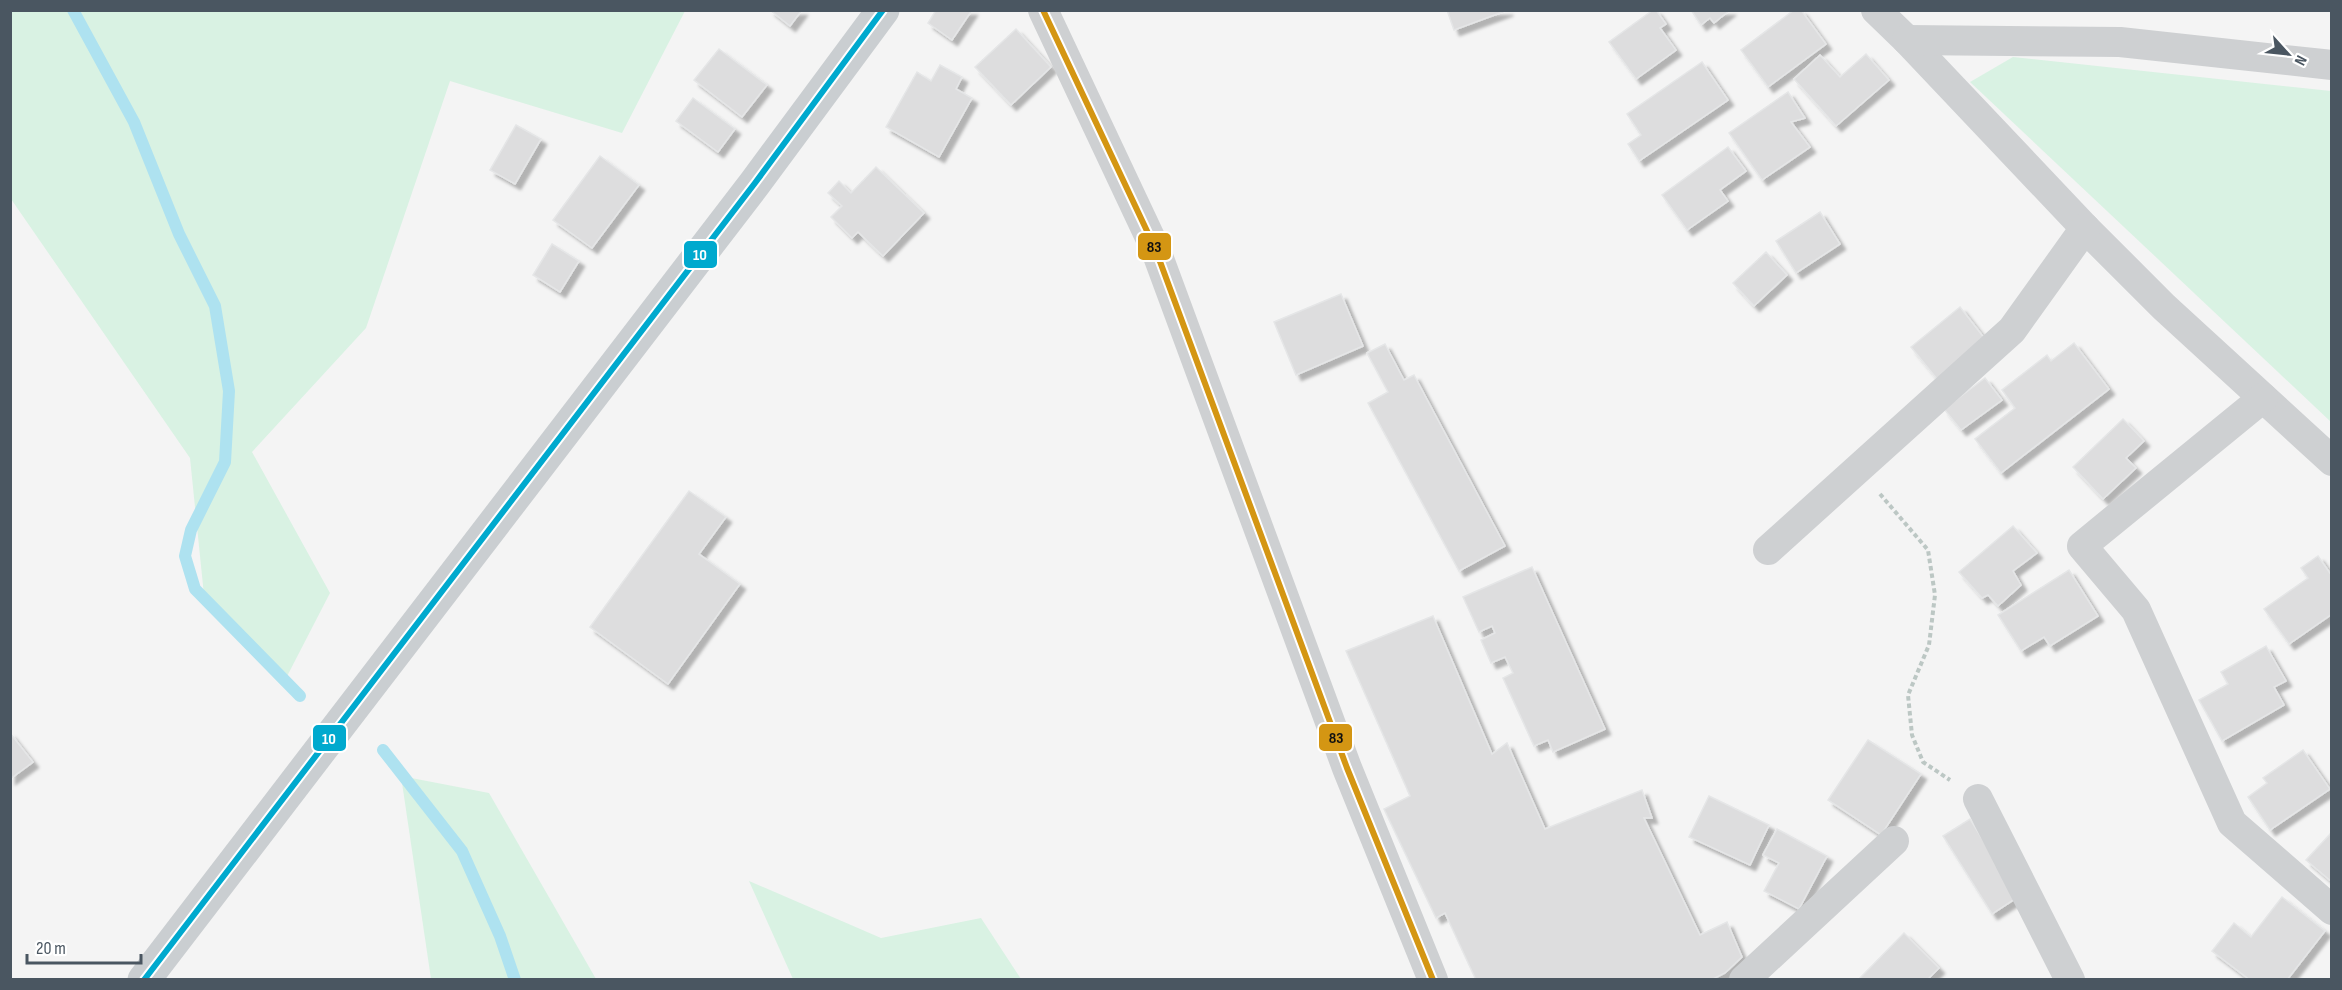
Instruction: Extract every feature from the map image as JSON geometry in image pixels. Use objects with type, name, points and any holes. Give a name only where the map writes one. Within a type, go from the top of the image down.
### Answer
[{"type":"main road","points":[[144,980],[755,183],[883,10]]},
{"type":"street","points":[[1043,10],[1155,248],[1347,768],[1433,980]]},
{"type":"street","points":[[1876,10],[2164,307],[2331,460]]},
{"type":"street","points":[[1907,40],[2120,42],[2331,65]]},
{"type":"street","points":[[1768,550],[2012,330],[2085,228]]},
{"type":"street","points":[[2264,398],[2082,546],[2136,610],[2232,823],[2331,910]]},
{"type":"street","points":[[1978,799],[2070,980]]},
{"type":"street","points":[[1744,980],[1894,841]]},
{"type":"path","points":[[1859,469],[1928,550],[1935,595],[1929,645],[1908,695],[1912,735],[1923,762],[1978,799]]},
{"type":"green space","points":[[10,11],[685,11],[622,133],[450,81],[366,328],[252,452],[330,593],[282,686],[205,605],[190,458],[11,199]]},
{"type":"green space","points":[[2013,57],[2331,91],[2331,422],[1970,82]]},
{"type":"green space","points":[[401,776],[489,793],[596,979],[431,979]]},
{"type":"green space","points":[[749,881],[881,938],[981,918],[1021,979],[793,979]]},
{"type":"building","points":[[770,10],[802,10],[790,26]]},
{"type":"building","points":[[936,10],[972,10],[952,40],[928,23]]},
{"type":"building","points":[[1447,10],[1508,10],[1454,30]]},
{"type":"building","points":[[1656,10],[1666,24],[1660,28],[1676,50],[1636,79],[1609,42]]},
{"type":"building","points":[[1691,10],[1730,10],[1714,23],[1710,18],[1701,25]]},
{"type":"building","points":[[1794,10],[1801,10],[1826,44],[1768,87],[1741,50]]},
{"type":"building","points":[[1016,29],[1051,67],[1011,105],[975,67]]},
{"type":"building","points":[[719,49],[767,85],[742,117],[694,80]]},
{"type":"building","points":[[1866,54],[1889,80],[1836,126],[1794,79],[1820,55],[1840,77]]},
{"type":"building","points":[[1702,62],[1728,100],[1639,161],[1628,144],[1641,135],[1627,114]]},
{"type":"building","points":[[940,65],[962,77],[956,89],[972,98],[939,157],[886,127],[917,72],[931,81]]},
{"type":"building","points":[[1788,92],[1805,118],[1791,122],[1810,147],[1762,180],[1729,133]]},
{"type":"building","points":[[693,98],[735,129],[718,152],[676,121]]},
{"type":"building","points":[[516,125],[541,139],[515,184],[490,170]]},
{"type":"building","points":[[1728,147],[1746,171],[1720,190],[1728,201],[1687,230],[1662,195]]},
{"type":"building","points":[[600,156],[639,185],[592,248],[553,220]]},
{"type":"building","points":[[876,167],[924,213],[883,256],[858,232],[852,238],[831,217],[842,206],[828,193],[839,181],[851,193]]},
{"type":"building","points":[[1820,212],[1840,244],[1796,273],[1776,241]]},
{"type":"building","points":[[552,244],[579,261],[560,292],[533,275]]},
{"type":"building","points":[[1766,252],[1787,275],[1754,306],[1733,283]]},
{"type":"building","points":[[1341,294],[1363,346],[1296,375],[1274,322]]},
{"type":"building","points":[[1960,307],[1985,339],[1937,379],[1911,347]]},
{"type":"building","points":[[2074,343],[2109,389],[2001,473],[1975,439],[2015,408],[2002,390],[2047,355],[2051,361]]},
{"type":"building","points":[[1385,344],[1404,380],[1414,375],[1505,546],[1459,571],[1368,403],[1388,392],[1367,353]]},
{"type":"building","points":[[1985,378],[2002,400],[1961,430],[1944,409]]},
{"type":"building","points":[[2123,419],[2144,441],[2126,458],[2136,468],[2103,499],[2073,467]]},
{"type":"building","points":[[689,491],[726,517],[699,554],[740,584],[668,684],[590,627]]},
{"type":"building","points":[[2013,526],[2037,553],[2013,571],[2021,585],[1998,606],[1988,595],[1982,598],[1959,572]]},
{"type":"building","points":[[2318,556],[2332,576],[2332,614],[2289,644],[2264,609],[2308,578],[2301,568]]},
{"type":"building","points":[[1532,567],[1605,729],[1553,752],[1548,740],[1534,746],[1503,678],[1513,673],[1505,657],[1491,663],[1481,640],[1495,633],[1492,626],[1479,632],[1463,597]]},
{"type":"building","points":[[2069,570],[2098,616],[2050,646],[2044,637],[2021,651],[1998,615]]},
{"type":"building","points":[[1433,616],[1492,754],[1507,743],[1545,829],[1642,790],[1652,818],[1644,818],[1700,935],[1727,922],[1742,957],[1725,973],[1711,980],[1476,980],[1445,913],[1436,918],[1384,809],[1410,796],[1346,651]]},
{"type":"building","points":[[2266,646],[2286,681],[2274,687],[2284,705],[2222,741],[2199,700],[2228,684],[2221,672]]},
{"type":"building","points":[[10,733],[33,762],[10,779]]},
{"type":"building","points":[[1868,740],[1921,774],[1881,835],[1828,800]]},
{"type":"building","points":[[2303,750],[2330,789],[2270,830],[2248,797],[2267,783],[2263,778]]},
{"type":"building","points":[[1709,796],[1769,825],[1750,865],[1689,837]]},
{"type":"building","points":[[1970,819],[2018,897],[1992,914],[1943,836]]},
{"type":"building","points":[[1777,829],[1827,856],[1799,909],[1764,891],[1779,863],[1763,855]]},
{"type":"building","points":[[2332,832],[2332,882],[2306,860]]},
{"type":"building","points":[[2282,897],[2325,931],[2287,980],[2250,980],[2212,951],[2234,923],[2251,937]]},
{"type":"building","points":[[1904,933],[1939,968],[1927,980],[1858,980]]},
{"type":"waterway","points":[[73,10],[134,122],[179,234],[215,306],[229,391],[225,462],[191,530],[185,556],[195,589],[300,696]]},
{"type":"waterway","points":[[383,750],[462,851],[500,936],[515,980]]},
{"type":"transit line","name":"10","points":[[144,980],[755,183],[883,10]]},
{"type":"transit line","name":"83","points":[[1043,10],[1155,248],[1347,768],[1433,980]]}]
